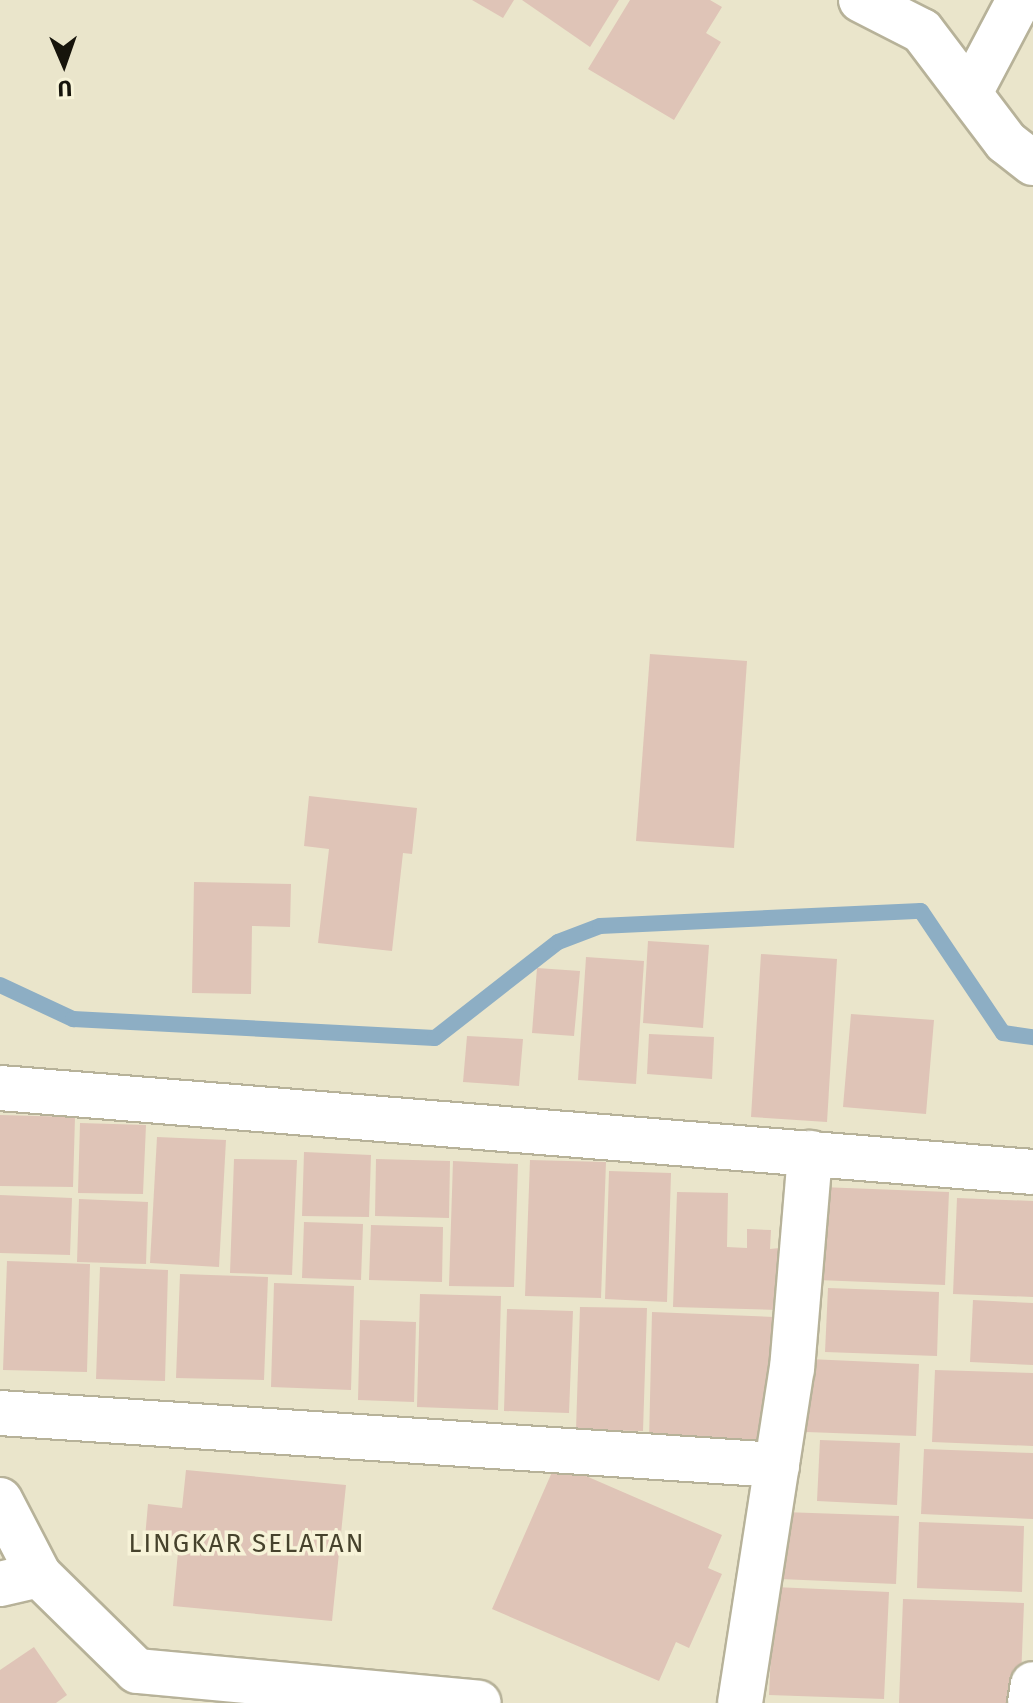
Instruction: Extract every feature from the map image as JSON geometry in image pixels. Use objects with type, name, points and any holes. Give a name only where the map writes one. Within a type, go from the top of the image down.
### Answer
[{"type":"street","points":[[861,0],[922,31],[972,89],[1006,142],[1033,163]]},
{"type":"street","points":[[972,89],[1019,0]]},
{"type":"street","points":[[0,1088],[1033,1172]]},
{"type":"street","points":[[740,1703],[777,1465],[810,1153]]},
{"type":"street","points":[[0,1413],[777,1465]]},
{"type":"street","points":[[0,1500],[19,1580],[137,1671],[479,1703]]},
{"type":"street","points":[[1030,1703],[1033,1684]]},
{"type":"building","points":[[472,0],[514,0],[503,18]]},
{"type":"building","points":[[522,0],[619,0],[590,47]]},
{"type":"building","points":[[630,0],[710,0],[722,7],[706,33],[721,42],[674,120],[588,69]]},
{"type":"building","points":[[650,654],[747,661],[734,848],[636,841]]},
{"type":"building","points":[[309,796],[417,808],[412,854],[403,853],[392,951],[318,943],[329,849],[304,846]]},
{"type":"building","points":[[194,882],[291,884],[290,927],[252,926],[251,994],[192,993]]},
{"type":"building","points":[[648,941],[709,945],[703,1028],[643,1023]]},
{"type":"building","points":[[761,954],[837,959],[827,1122],[751,1117]]},
{"type":"building","points":[[586,957],[644,961],[636,1084],[578,1080]]},
{"type":"building","points":[[537,968],[580,971],[574,1036],[532,1033]]},
{"type":"building","points":[[851,1014],[934,1020],[926,1114],[843,1107]]},
{"type":"building","points":[[649,1034],[714,1037],[712,1079],[647,1074]]},
{"type":"building","points":[[467,1036],[523,1039],[519,1086],[463,1082]]},
{"type":"building","points":[[0,1115],[75,1117],[73,1187],[0,1186]]},
{"type":"building","points":[[80,1123],[146,1125],[143,1194],[78,1193]]},
{"type":"building","points":[[157,1137],[226,1140],[219,1267],[150,1263]]},
{"type":"building","points":[[304,1152],[371,1155],[369,1217],[302,1216]]},
{"type":"building","points":[[234,1159],[297,1160],[292,1275],[230,1273]]},
{"type":"building","points":[[376,1159],[450,1161],[449,1218],[375,1216]]},
{"type":"building","points":[[530,1160],[606,1162],[601,1298],[525,1296]]},
{"type":"building","points":[[453,1161],[518,1164],[514,1287],[449,1286]]},
{"type":"building","points":[[609,1171],[671,1173],[667,1302],[605,1299]]},
{"type":"building","points":[[821,1187],[949,1192],[945,1285],[817,1280]]},
{"type":"building","points":[[677,1192],[728,1193],[727,1247],[747,1248],[747,1229],[771,1230],[770,1249],[780,1248],[778,1310],[673,1307]]},
{"type":"building","points":[[0,1195],[72,1198],[70,1255],[0,1253]]},
{"type":"building","points":[[957,1198],[1033,1201],[1033,1297],[953,1294]]},
{"type":"building","points":[[79,1199],[148,1202],[146,1264],[77,1262]]},
{"type":"building","points":[[304,1222],[363,1224],[361,1280],[302,1278]]},
{"type":"building","points":[[371,1225],[443,1227],[442,1282],[369,1280]]},
{"type":"building","points":[[7,1261],[90,1264],[87,1372],[3,1370]]},
{"type":"building","points":[[100,1267],[168,1270],[165,1381],[96,1379]]},
{"type":"building","points":[[180,1274],[268,1277],[264,1380],[176,1378]]},
{"type":"building","points":[[274,1283],[354,1286],[351,1390],[271,1387]]},
{"type":"building","points":[[828,1288],[939,1292],[937,1356],[825,1352]]},
{"type":"building","points":[[420,1294],[501,1296],[498,1410],[417,1407]]},
{"type":"building","points":[[973,1300],[1033,1303],[1033,1365],[970,1362]]},
{"type":"building","points":[[580,1307],[647,1308],[643,1431],[576,1430]]},
{"type":"building","points":[[507,1309],[573,1311],[569,1413],[504,1411]]},
{"type":"building","points":[[652,1312],[774,1317],[770,1445],[649,1442]]},
{"type":"building","points":[[360,1320],[416,1322],[414,1402],[358,1400]]},
{"type":"building","points":[[809,1359],[919,1364],[916,1436],[806,1432]]},
{"type":"building","points":[[935,1370],[1033,1373],[1033,1446],[932,1442]]},
{"type":"building","points":[[820,1440],[900,1443],[897,1505],[817,1501]]},
{"type":"building","points":[[924,1449],[1033,1453],[1033,1519],[921,1514]]},
{"type":"building","points":[[556,1463],[722,1535],[708,1568],[722,1574],[689,1648],[676,1642],[659,1681],[492,1609]]},
{"type":"building","points":[[186,1470],[346,1485],[332,1621],[173,1606],[178,1552],[144,1549],[148,1504],[182,1508]]},
{"type":"building","points":[[783,1512],[899,1516],[896,1584],[780,1579]]},
{"type":"building","points":[[919,1522],[1024,1526],[1022,1592],[917,1588]]},
{"type":"building","points":[[774,1587],[889,1592],[884,1699],[769,1695]]},
{"type":"building","points":[[903,1599],[1024,1603],[1020,1703],[899,1703]]},
{"type":"building","points":[[34,1647],[67,1695],[56,1703],[0,1703],[0,1670]]},
{"type":"waterway","points":[[0,985],[73,1019],[435,1038],[558,942],[600,926],[921,911],[1003,1033],[1033,1037]]},
{"type":"district","name":"LINGKAR SELATAN","points":[[247,1544]]}]
